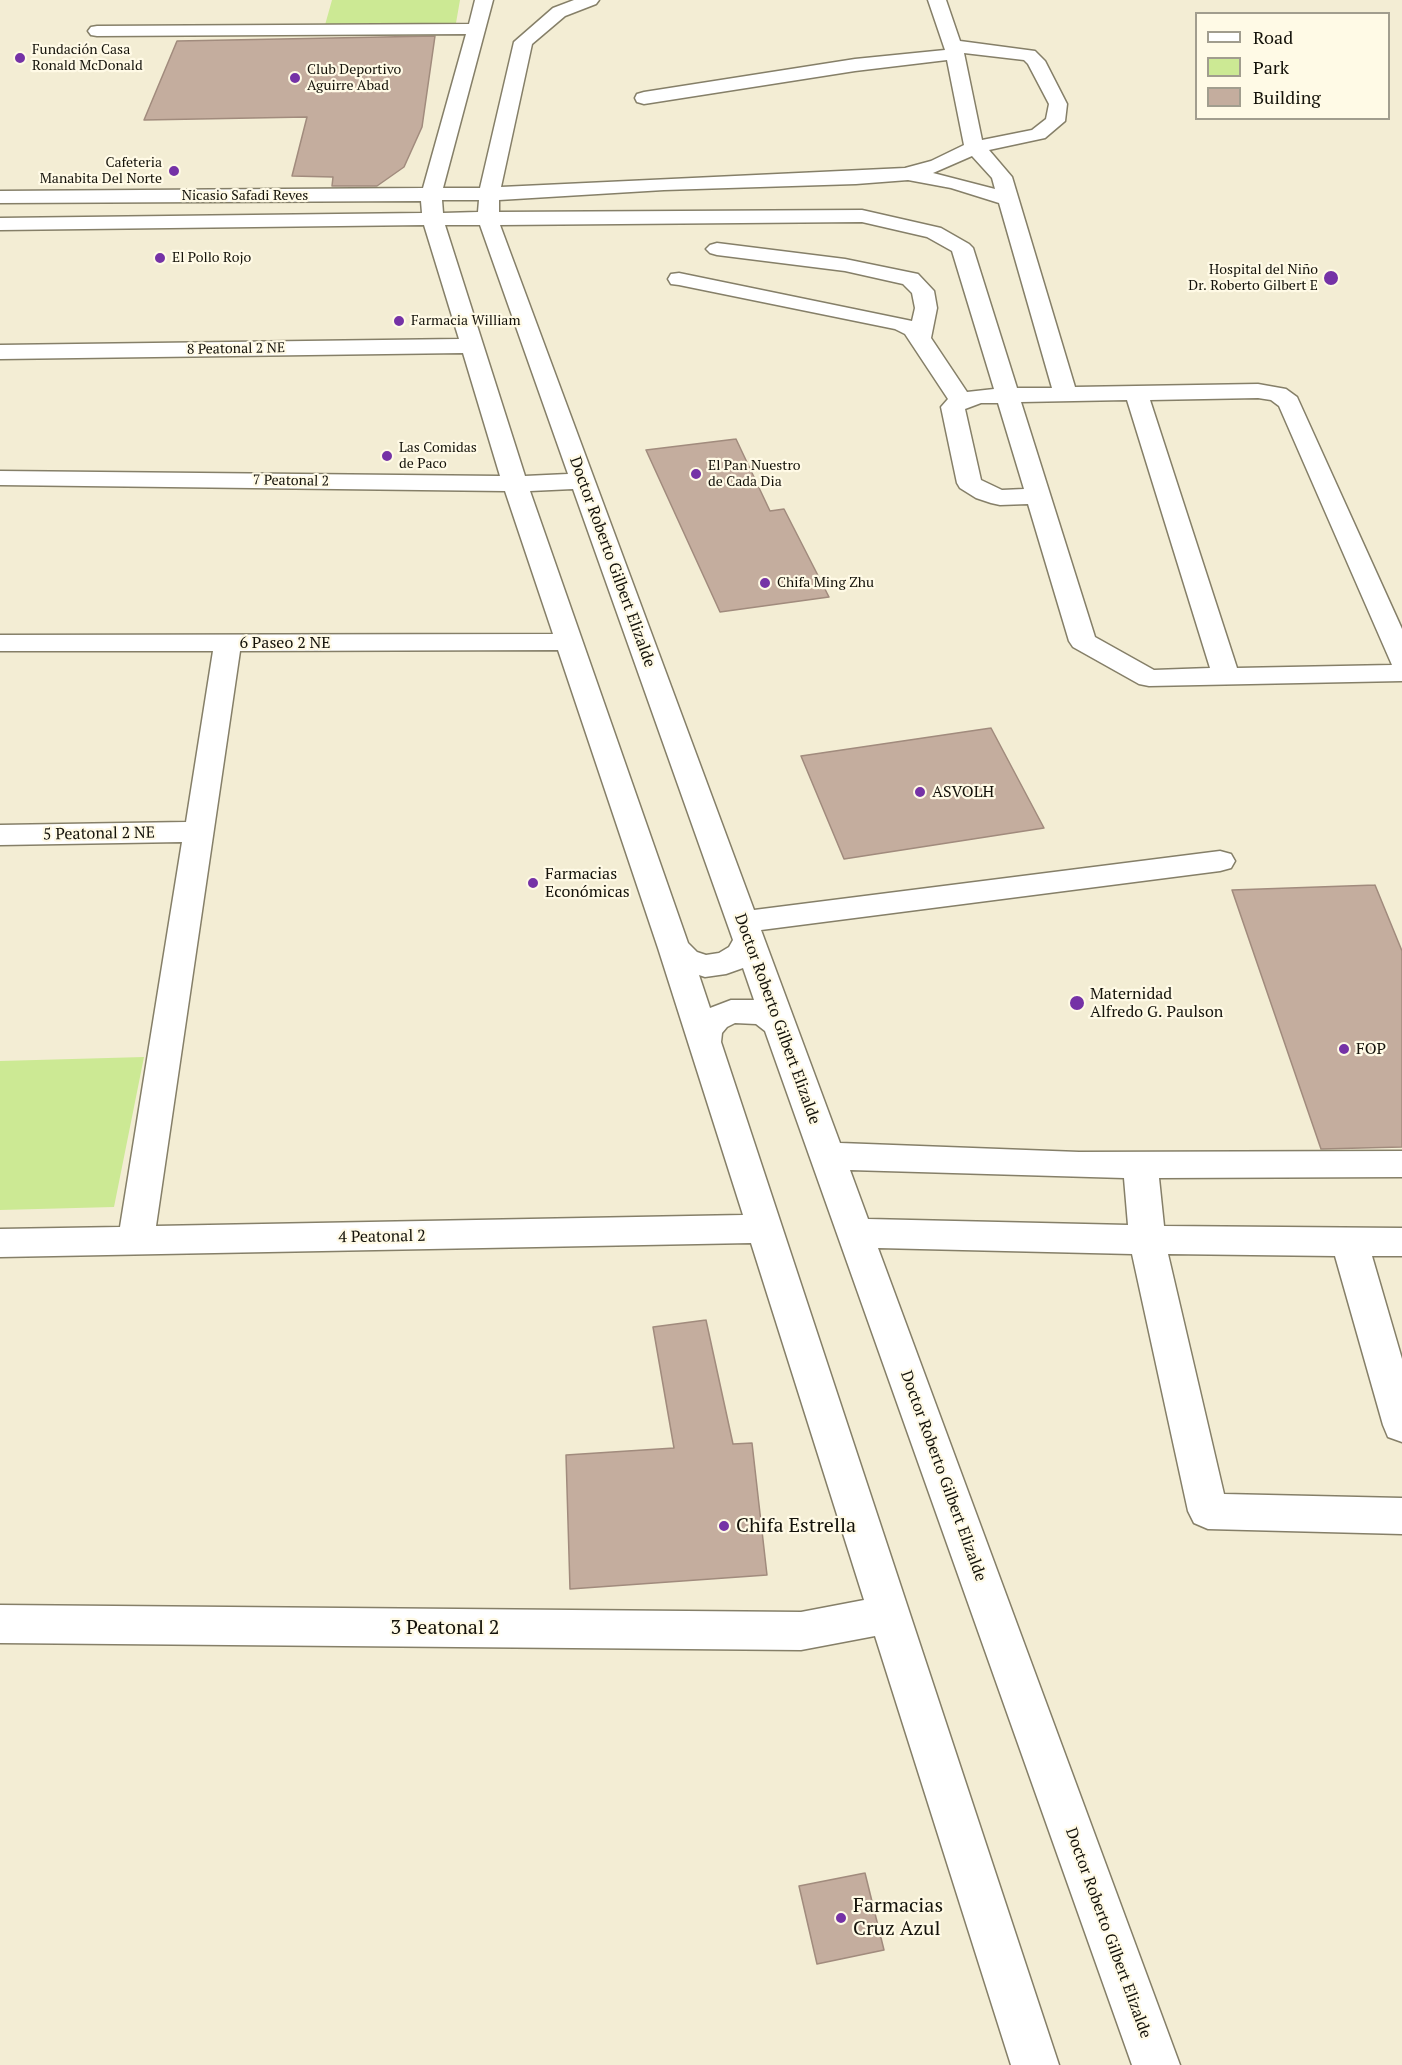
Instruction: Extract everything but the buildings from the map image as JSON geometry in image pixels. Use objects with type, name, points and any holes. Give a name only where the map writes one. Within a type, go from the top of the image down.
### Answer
[{"type":"street","points":[[489,207],[523,42],[559,12],[590,0]]},
{"type":"street","points":[[937,0],[953,50],[974,148],[988,159],[1002,177],[1065,393]]},
{"type":"street","points":[[488,5],[477,29],[432,207],[515,484],[674,948],[1035,2065]]},
{"type":"street","points":[[97,31],[477,29]]},
{"type":"street","points":[[489,207],[664,184],[856,178],[906,174],[938,165],[974,148],[1038,134],[1055,121],[1058,104],[1036,61],[1029,55],[953,50],[644,98]]},
{"type":"street","points":[[906,174],[954,183],[1008,199]]},
{"type":"street","name":"Nicasio Safadi Reves","points":[[0,197],[489,207]]},
{"type":"street","name":"Nicasio Safadi Reves","points":[[0,224],[432,207]]},
{"type":"street","points":[[489,207],[852,215],[934,232],[962,248],[1083,641],[1149,678],[1402,673]]},
{"type":"street","name":"Doctor Roberto Gilbert Elizalde","points":[[489,207],[583,481],[1156,2065]]},
{"type":"street","points":[[717,249],[845,265],[910,279],[923,291],[926,308],[920,338]]},
{"type":"street","points":[[678,279],[885,320],[913,329],[961,401]]},
{"type":"street","name":"8 Peatonal 2 NE","points":[[0,352],[473,346]]},
{"type":"street","points":[[1038,496],[1000,498],[985,494],[969,483],[953,407],[961,401],[980,396],[1258,391],[1278,394],[1289,402],[1402,660]]},
{"type":"street","points":[[1136,393],[1226,676]]},
{"type":"street","name":"7 Peatonal 2","points":[[0,478],[515,484],[583,481]]},
{"type":"street","name":"6 Paseo 2 NE","points":[[0,643],[569,642]]},
{"type":"street","points":[[136,1242],[228,643]]},
{"type":"street","name":"5 Peatonal 2 NE","points":[[0,835],[199,832]]},
{"type":"street","points":[[674,948],[686,960],[705,966],[726,963],[742,954],[745,931],[1220,861]]},
{"type":"street","points":[[704,1044],[706,1031],[715,1019],[731,1012],[750,1011],[768,1016],[781,1026]]},
{"type":"street","points":[[827,1156],[1079,1165],[1402,1164]]},
{"type":"street","points":[[1140,1164],[1147,1240],[1208,1511],[1402,1516]]},
{"type":"street","name":"4 Peatonal 2","points":[[0,1243],[765,1229]]},
{"type":"street","points":[[855,1233],[1147,1240],[1402,1242]]},
{"type":"street","points":[[1349,1241],[1402,1425]]},
{"type":"street","name":"3 Peatonal 2","points":[[0,1624],[801,1631],[888,1615]]},
{"type":"green space","points":[[332,0],[460,0],[456,23],[325,25]]},
{"type":"green space","points":[[144,1057],[114,1207],[0,1210],[0,1061]]},
{"type":"place","name":"Fundación Casa Ronald McDonald","points":[[20,58]]},
{"type":"place","name":"Club Deportivo Aguirre Abad","points":[[295,78]]},
{"type":"place","name":"Cafeteria Manabita Del Norte","points":[[174,171]]},
{"type":"place","name":"El Pollo Rojo","points":[[160,258]]},
{"type":"place","name":"Hospital del Niño Dr. Roberto Gilbert E","points":[[1331,278]]},
{"type":"place","name":"Farmacia William","points":[[399,321]]},
{"type":"place","name":"Las Comidas de Paco","points":[[387,456]]},
{"type":"place","name":"El Pan Nuestro de Cada Dia","points":[[696,474]]},
{"type":"place","name":"Chifa Ming Zhu","points":[[765,583]]},
{"type":"place","name":"ASVOLH","points":[[920,792]]},
{"type":"place","name":"Farmacias Económicas","points":[[533,883]]},
{"type":"place","name":"Maternidad Alfredo G. Paulson","points":[[1077,1003]]},
{"type":"place","name":"FOP","points":[[1344,1049]]},
{"type":"place","name":"Chifa Estrella","points":[[724,1526]]},
{"type":"place","name":"Farmacias Cruz Azul","points":[[841,1918]]}]
